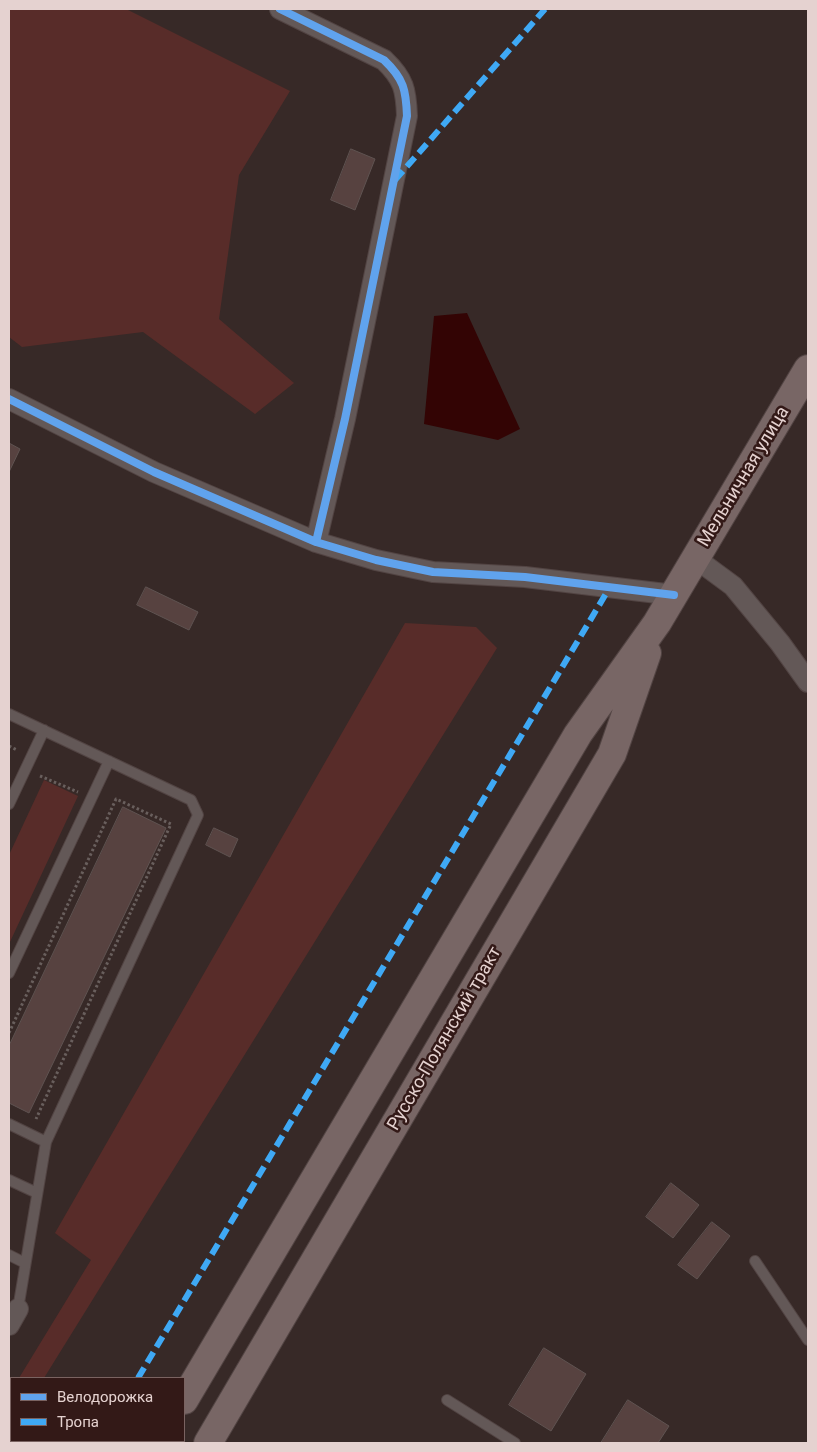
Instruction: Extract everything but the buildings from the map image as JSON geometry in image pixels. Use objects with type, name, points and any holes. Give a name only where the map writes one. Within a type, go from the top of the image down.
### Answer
[{"type":"main road","name":"Мельничная улица","points":[[695,558],[808,369]]},
{"type":"main road","name":"Русско-Полянский тракт","points":[[185,1398],[578,734],[658,623],[695,558]]},
{"type":"main road","name":"Русско-Полянский тракт","points":[[208,1443],[612,754],[658,623]]},
{"type":"street","points":[[280,9],[384,60],[396,71],[406,89],[407,116],[345,419],[316,542]]},
{"type":"street","points":[[9,399],[154,472],[316,542],[376,560],[433,572],[525,577],[674,595]]},
{"type":"street","points":[[695,558],[732,586],[780,643],[808,682]]},
{"type":"lane","points":[[9,714],[192,800],[198,815],[46,1142],[26,1262],[13,1317]]},
{"type":"lane","points":[[9,804],[44,730]]},
{"type":"lane","points":[[9,973],[109,761]]},
{"type":"lane","points":[[9,1124],[46,1142]]},
{"type":"lane","points":[[9,1180],[37,1193]]},
{"type":"lane","points":[[9,1255],[26,1262]]},
{"type":"lane","points":[[756,1261],[808,1340]]},
{"type":"lane","points":[[447,1400],[515,1443]]},
{"type":"path","points":[[25,769],[112,807]]},
{"type":"path","points":[[9,1033],[116,799],[171,824],[36,1120],[27,1116]]},
{"type":"shaded area","points":[[9,9],[126,9],[290,91],[239,175],[219,319],[294,383],[255,414],[143,332],[22,347],[9,337]]},
{"type":"shaded area","points":[[467,313],[520,429],[498,440],[424,424],[434,316]]},
{"type":"shaded area","points":[[405,623],[476,627],[497,648],[45,1377],[20,1377],[91,1260],[55,1233]]},
{"type":"shaded area","points":[[44,780],[78,796],[9,944],[9,855]]},
{"type":"shaded area","points":[[10,1392],[9,1435],[9,1395]]},
{"type":"marked path","points":[[395,180],[545,9]]},
{"type":"marked path","points":[[139,1377],[610,587]]},
{"type":"cycle path","points":[[280,9],[384,60],[396,73],[403,85],[407,107],[407,116],[345,419],[316,542]]},
{"type":"cycle path","points":[[9,399],[154,472],[316,542],[376,560],[433,572],[525,577],[674,595]]}]
